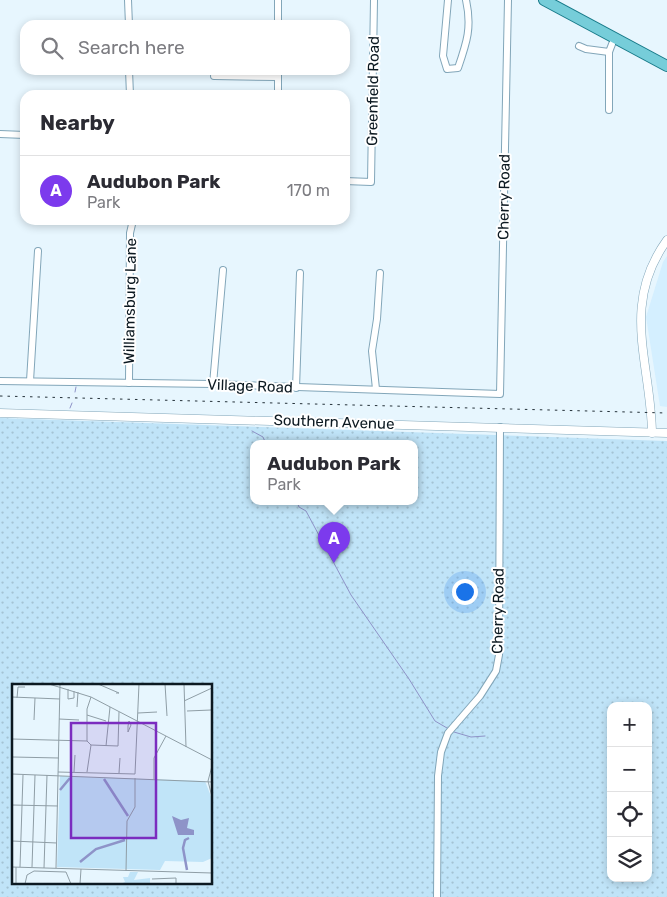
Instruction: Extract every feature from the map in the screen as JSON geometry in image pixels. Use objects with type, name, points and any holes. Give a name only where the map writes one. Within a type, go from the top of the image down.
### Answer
[{"type":"main road","points":[[544,0],[667,66]]},
{"type":"street","points":[[128,0],[128,20]]},
{"type":"street","points":[[278,0],[278,20]]},
{"type":"street","name":"Greenfield Road","points":[[350,181],[371,182],[374,0]]},
{"type":"street","points":[[448,0],[443,56],[447,69],[458,68],[466,45],[470,17],[466,0]]},
{"type":"street","name":"Cherry Road","points":[[500,394],[508,0]]},
{"type":"street","points":[[609,110],[609,52],[614,38]]},
{"type":"street","points":[[579,46],[588,50],[609,52]]},
{"type":"street","points":[[129,75],[130,90]]},
{"type":"street","points":[[214,76],[246,75]]},
{"type":"street","points":[[278,75],[278,90]]},
{"type":"street","points":[[0,134],[20,135]]},
{"type":"street","name":"Williamsburg Lane","points":[[129,383],[130,233],[132,225]]},
{"type":"street","points":[[652,433],[652,413],[643,360],[640,326],[641,305],[648,276],[667,240]]},
{"type":"street","points":[[30,381],[38,251]]},
{"type":"street","points":[[213,384],[223,270]]},
{"type":"street","points":[[296,388],[300,273]]},
{"type":"street","points":[[376,389],[372,351],[377,320],[380,273]]},
{"type":"street","name":"Village Road","points":[[0,381],[213,384],[500,394]]},
{"type":"street","name":"Southern Avenue","points":[[0,413],[667,433]]},
{"type":"street","name":"Cherry Road","points":[[437,897],[438,776],[441,752],[448,733],[480,696],[496,671],[499,655],[500,427]]},
{"type":"shaded area","points":[[667,256],[667,407],[660,406],[646,317],[663,262]]},
{"type":"shaded area","points":[[0,418],[667,441],[667,897],[0,897]]},
{"type":"waterway","points":[[75,392],[76,387]]},
{"type":"waterway","points":[[70,408],[72,403]]},
{"type":"waterway","points":[[252,431],[263,437],[264,440]]},
{"type":"waterway","points":[[298,505],[306,511],[351,595],[409,679],[435,721],[447,728]]},
{"type":"waterway","points":[[454,732],[471,737],[485,736]]},
{"type":"railway","points":[[0,396],[667,413]]},
{"type":"place","name":"Audubon Park","points":[[334,563]]}]
